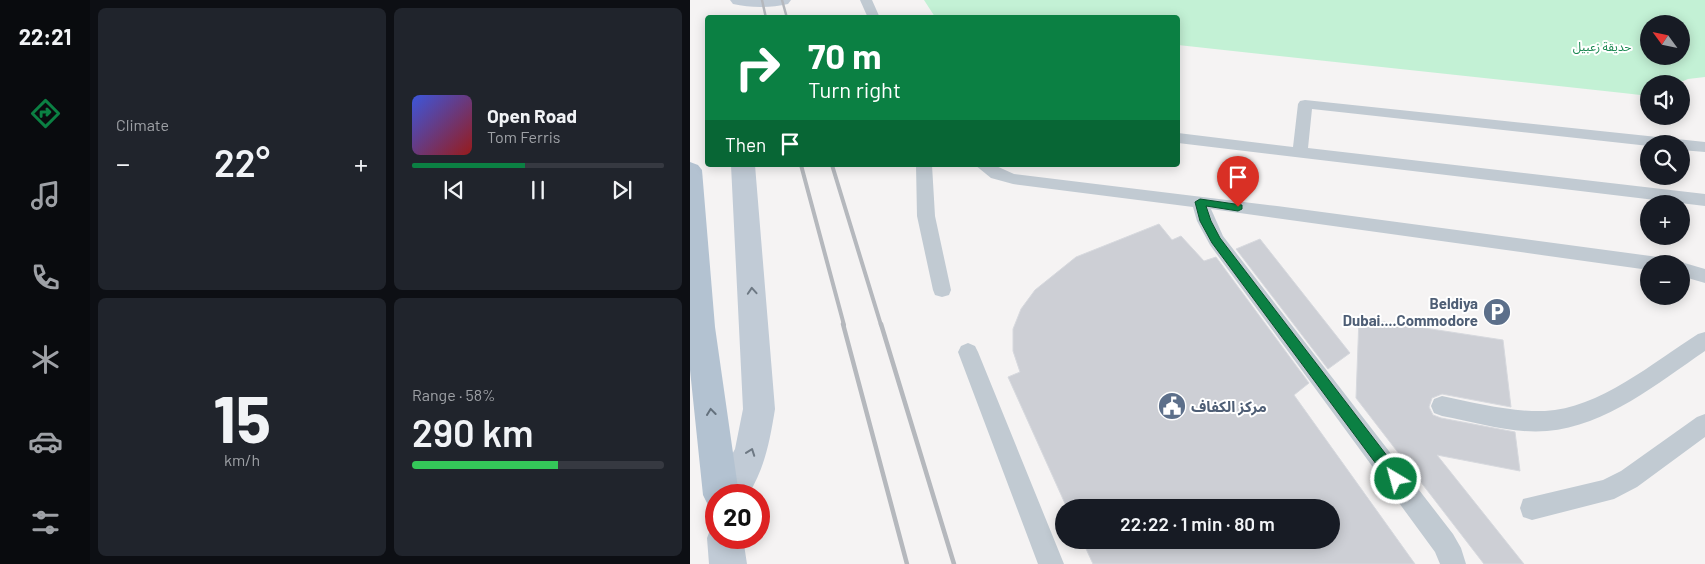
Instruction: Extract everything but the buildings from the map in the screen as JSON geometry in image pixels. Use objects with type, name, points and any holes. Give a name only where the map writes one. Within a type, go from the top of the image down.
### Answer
[{"type":"main road","points":[[728,0],[730,15]]},
{"type":"main road","points":[[739,0],[768,2],[782,0]]},
{"type":"main road","points":[[735,484],[743,472],[752,450],[759,409],[743,167]]},
{"type":"main road","points":[[690,170],[700,327],[720,484]]},
{"type":"main road","points":[[726,549],[728,564]]},
{"type":"lane","points":[[866,0],[873,15]]},
{"type":"lane","points":[[1300,153],[1305,104],[1640,140]]},
{"type":"lane","points":[[1180,138],[1705,200]]},
{"type":"lane","points":[[1690,146],[1705,147]]},
{"type":"lane","points":[[924,167],[926,216],[932,252],[942,290]]},
{"type":"lane","points":[[986,167],[997,174],[1013,179],[1200,202],[1640,262]]},
{"type":"lane","points":[[1200,202],[1206,221],[1216,240],[1444,543],[1453,564]]},
{"type":"lane","points":[[1690,272],[1705,276]]},
{"type":"lane","points":[[1442,406],[1513,419],[1548,421],[1579,415],[1605,404],[1705,340]]},
{"type":"lane","points":[[968,352],[1051,564]]},
{"type":"lane","points":[[1532,508],[1606,491],[1628,479],[1705,424]]},
{"type":"green space","name":"حديقة زعبيل","points":[[924,0],[1705,0],[1705,77],[1690,79],[1690,75],[1640,75],[1640,95],[1180,45],[1180,15],[934,15]]},
{"type":"railway","points":[[762,0],[765,15]]},
{"type":"railway","points":[[782,0],[786,15]]},
{"type":"railway","points":[[802,167],[844,325]]},
{"type":"railway","points":[[833,167],[881,325]]},
{"type":"railway","points":[[843,324],[907,564]]},
{"type":"railway","points":[[881,324],[954,564]]},
{"type":"place","name":"Beldiya Dubai....Commodore","points":[[1497,312]]},
{"type":"place","name":"مركز الكفاف","points":[[1172,406]]},
{"type":"route","points":[[1238,207],[1200,202],[1206,221],[1216,240],[1396,479]]}]
